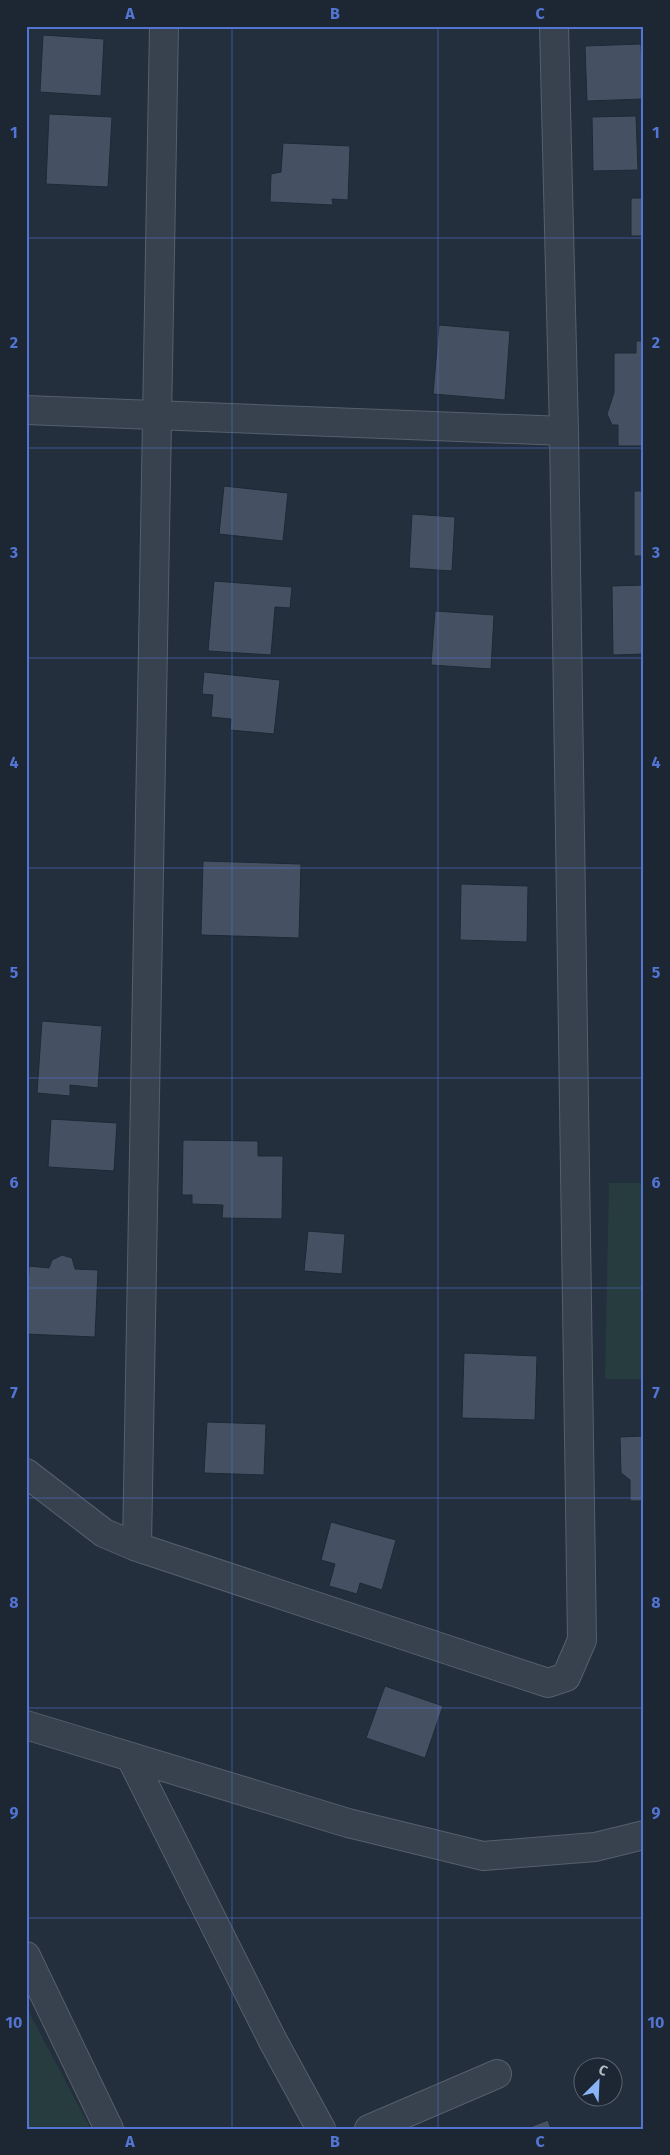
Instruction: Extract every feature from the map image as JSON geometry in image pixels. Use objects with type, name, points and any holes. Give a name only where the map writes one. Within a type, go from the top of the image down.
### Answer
[{"type":"street","points":[[137,1547],[164,26]]},
{"type":"street","points":[[26,1473],[104,1533],[137,1547],[548,1683],[566,1677],[582,1640],[564,431],[554,26]]},
{"type":"street","points":[[26,410],[564,431]]},
{"type":"street","points":[[26,1725],[348,1824],[483,1856],[595,1847],[644,1835]]},
{"type":"street","points":[[131,1758],[273,2041],[321,2129]]},
{"type":"street","points":[[26,1956],[109,2129]]},
{"type":"street","points":[[369,2129],[497,2074]]},
{"type":"green space","points":[[609,1183],[644,1183],[644,1379],[605,1379]]},
{"type":"green space","points":[[26,2007],[91,2129],[26,2129]]},
{"type":"building","points":[[43,35],[104,39],[101,96],[40,92]]},
{"type":"building","points":[[641,44],[643,99],[587,101],[585,46]]},
{"type":"building","points":[[49,114],[112,117],[108,187],[46,184]]},
{"type":"building","points":[[636,116],[638,170],[593,171],[592,117]]},
{"type":"building","points":[[283,143],[350,146],[348,200],[332,199],[333,205],[270,202],[271,174],[281,172]]},
{"type":"building","points":[[631,198],[644,198],[644,236],[631,236]]},
{"type":"building","points":[[439,325],[510,331],[505,400],[433,394]]},
{"type":"building","points":[[636,341],[644,341],[644,459],[643,446],[618,446],[618,425],[612,425],[607,414],[614,393],[614,353],[636,353]]},
{"type":"building","points":[[224,486],[288,493],[283,541],[219,534]]},
{"type":"building","points":[[634,491],[644,491],[644,556],[634,556]]},
{"type":"building","points":[[412,514],[455,517],[452,571],[409,568]]},
{"type":"building","points":[[214,581],[292,587],[290,608],[275,607],[271,655],[208,651]]},
{"type":"building","points":[[644,585],[644,654],[613,655],[612,586]]},
{"type":"building","points":[[435,611],[494,615],[491,669],[431,665]]},
{"type":"building","points":[[204,672],[280,680],[274,734],[230,730],[231,719],[211,717],[213,695],[202,694]]},
{"type":"building","points":[[203,861],[301,864],[299,938],[201,935]]},
{"type":"building","points":[[461,884],[528,886],[527,942],[460,940]]},
{"type":"building","points":[[42,1021],[102,1026],[98,1088],[70,1085],[70,1096],[37,1093]]},
{"type":"building","points":[[51,1119],[117,1123],[114,1171],[48,1167]]},
{"type":"building","points":[[183,1140],[258,1141],[258,1156],[283,1156],[282,1219],[222,1218],[223,1205],[192,1204],[192,1195],[182,1195]]},
{"type":"building","points":[[308,1231],[345,1234],[342,1274],[304,1271]]},
{"type":"building","points":[[62,1255],[72,1258],[75,1269],[98,1270],[95,1337],[26,1334],[29,1266],[49,1268],[52,1260]]},
{"type":"building","points":[[464,1353],[537,1356],[535,1420],[462,1418]]},
{"type":"building","points":[[207,1422],[266,1424],[264,1475],[204,1473]]},
{"type":"building","points":[[644,1436],[644,1501],[630,1501],[630,1480],[621,1473],[620,1437]]},
{"type":"building","points":[[331,1522],[396,1540],[382,1590],[360,1583],[357,1594],[329,1586],[335,1564],[321,1560]]},
{"type":"building","points":[[385,1686],[443,1706],[425,1758],[366,1738]]},
{"type":"building","points":[[548,2120],[551,2129],[525,2129]]}]
